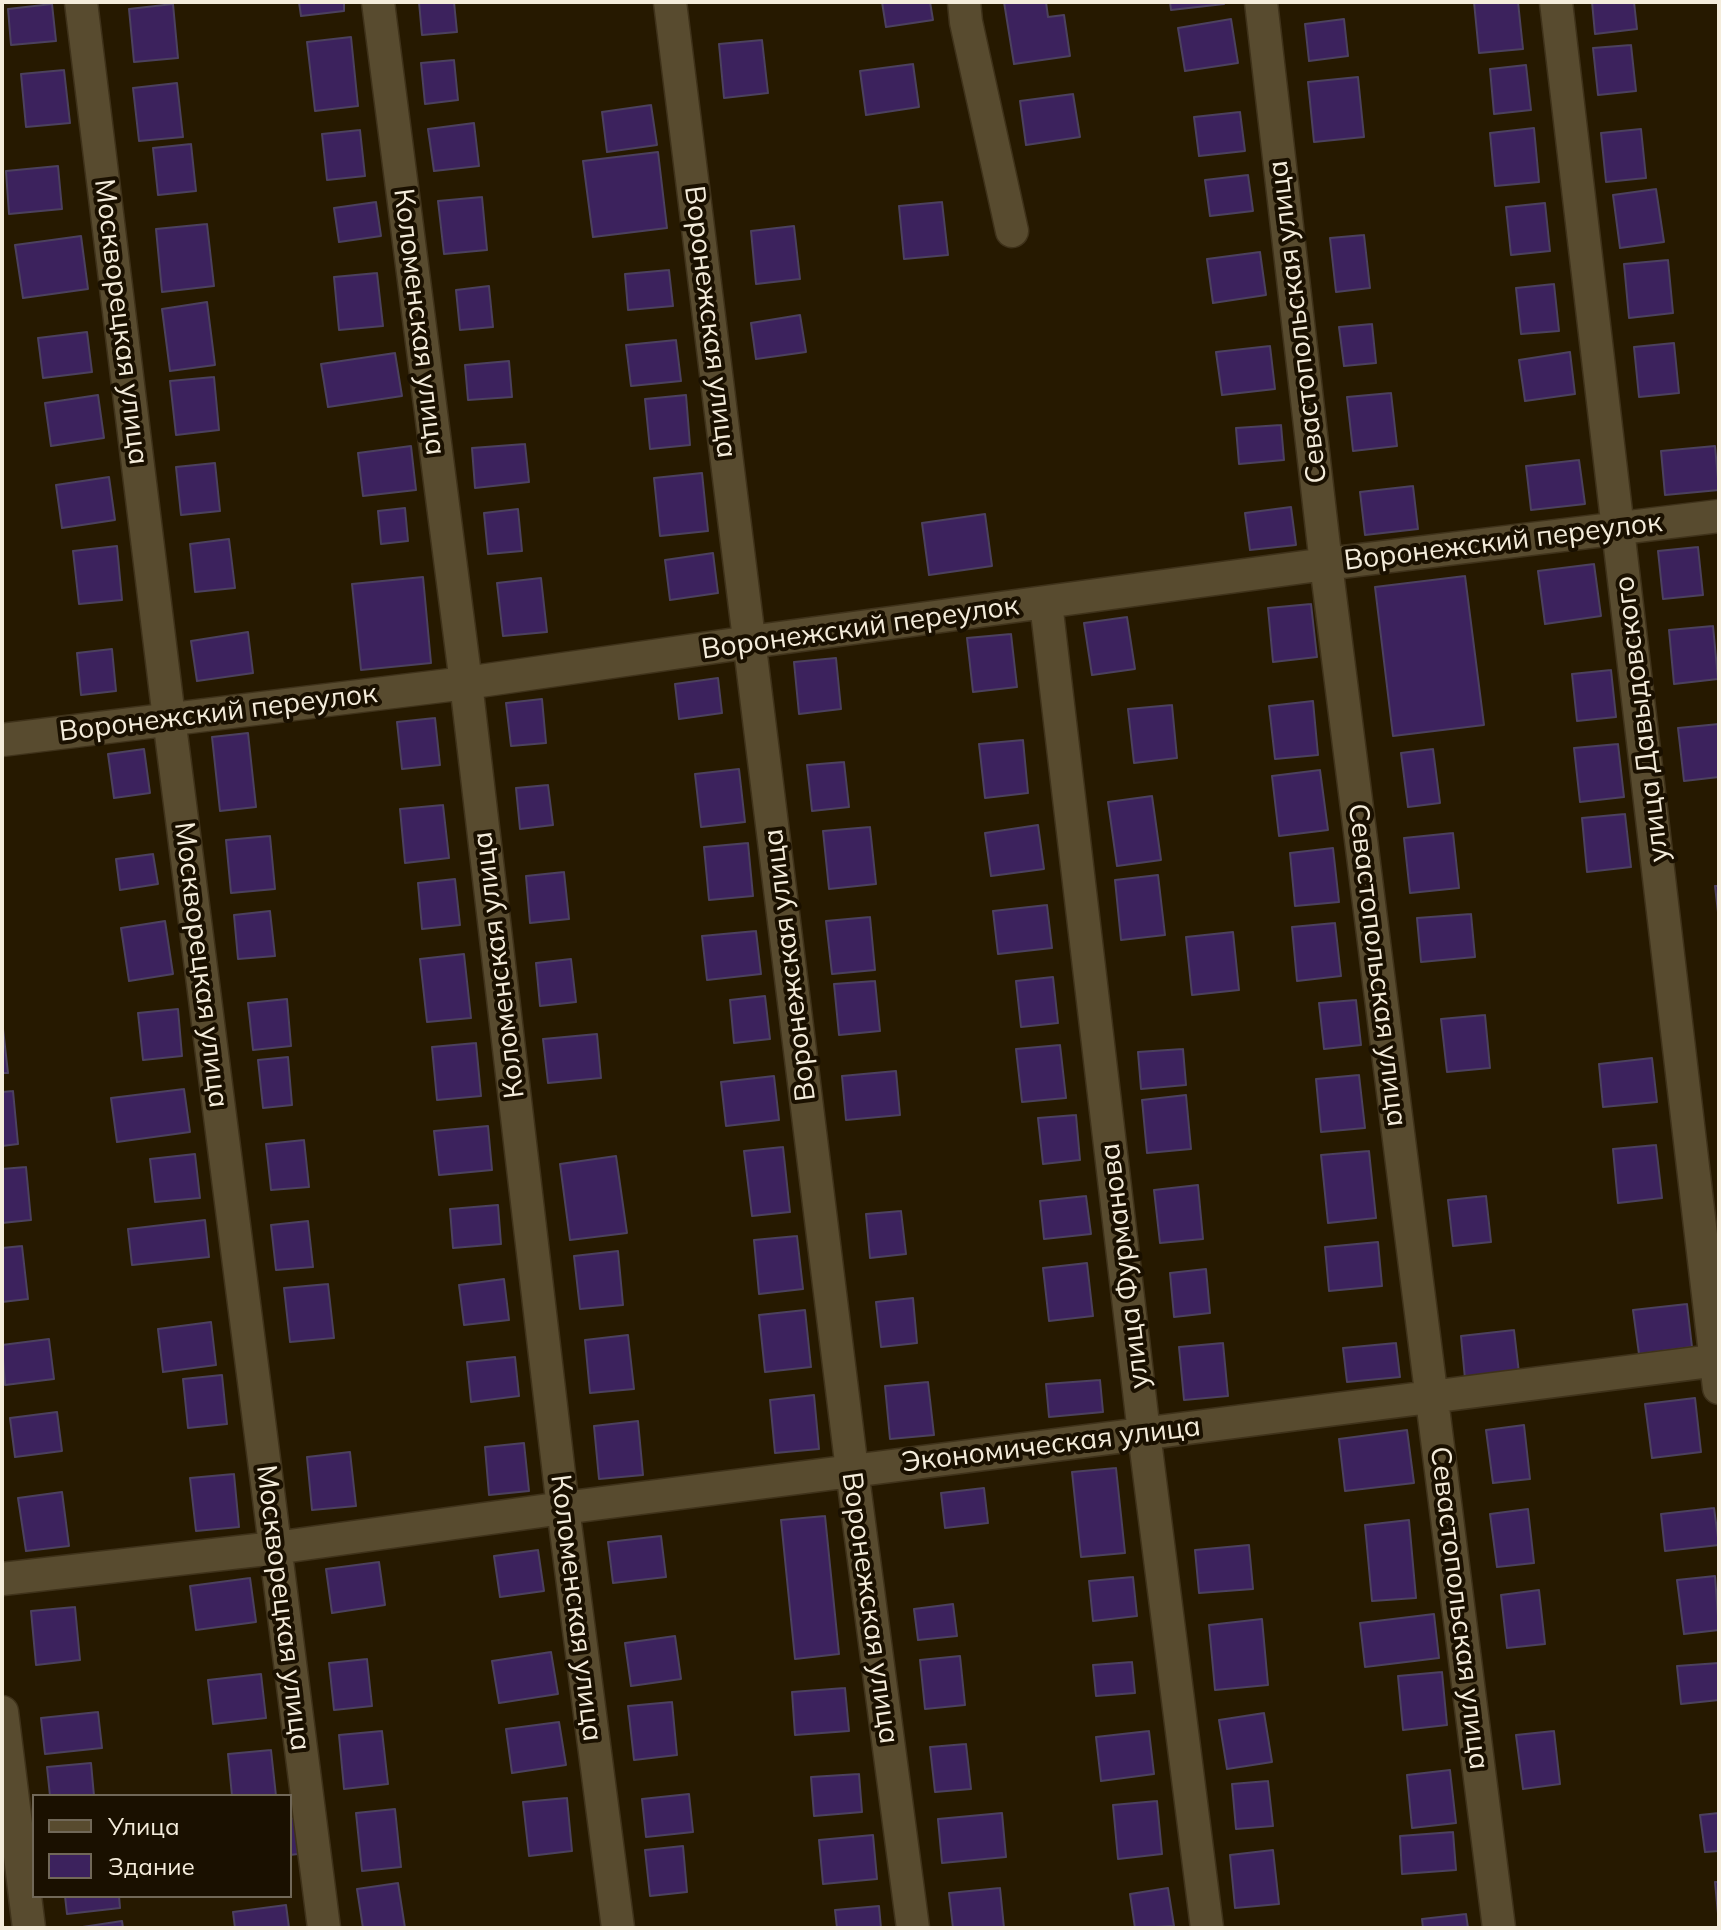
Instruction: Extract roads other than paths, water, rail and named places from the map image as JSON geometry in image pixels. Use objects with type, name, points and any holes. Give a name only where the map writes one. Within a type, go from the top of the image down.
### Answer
[{"type":"street","name":"Москворецкая улица","points":[[81,2],[324,1928]]},
{"type":"street","name":"Коломенская улица","points":[[378,2],[466,683],[563,1508],[618,1928]]},
{"type":"street","name":"Воронежская улица","points":[[670,2],[852,1470],[913,1928]]},
{"type":"street","points":[[964,2],[1012,231]]},
{"type":"street","name":"Севастопольская улица","points":[[1261,2],[1326,564],[1499,1928]]},
{"type":"street","name":"улица Давыдовского","points":[[1556,2],[1718,1369]]},
{"type":"street","name":"Воронежский переулок","points":[[2,740],[466,683],[1326,564],[1719,516]]},
{"type":"street","name":"улица Фурманова","points":[[1046,603],[1144,1433],[1207,1928]]},
{"type":"street","name":"Экономическая улица","points":[[2,1579],[275,1548],[1432,1396],[1718,1369]]},
{"type":"street","points":[[2,1712],[29,1928]]}]
